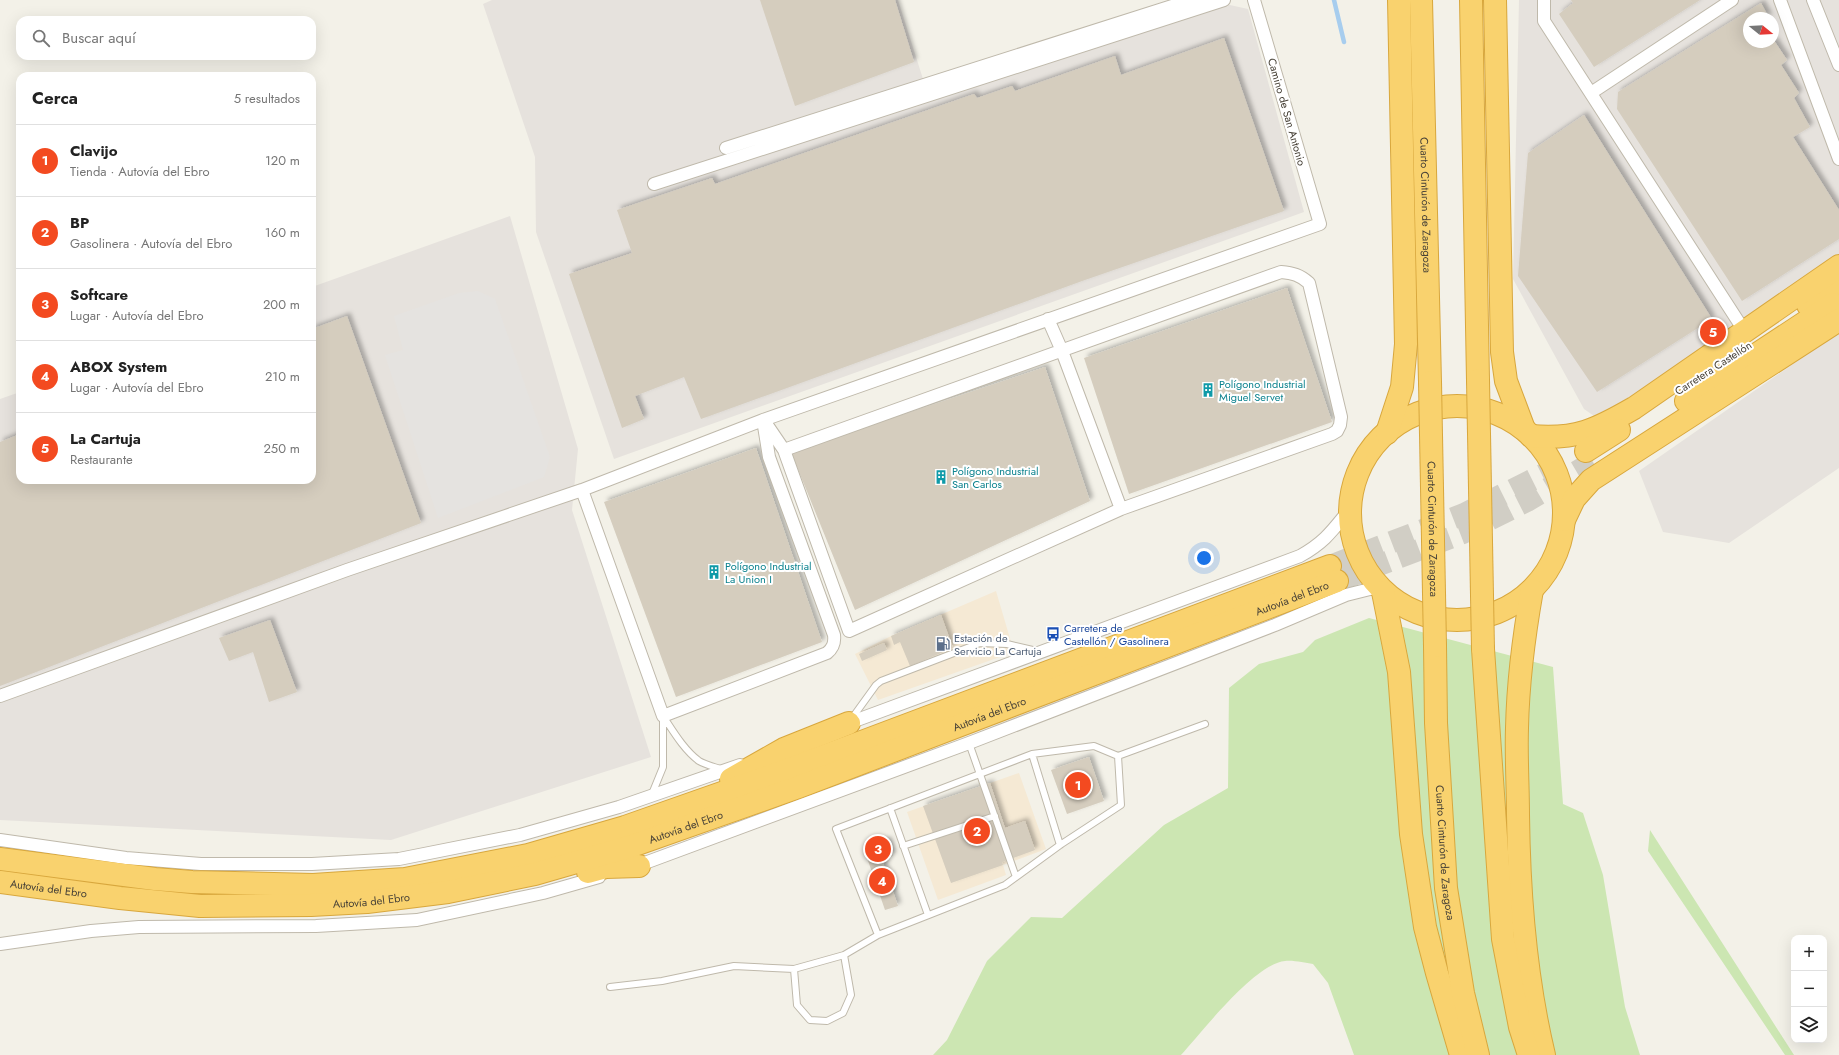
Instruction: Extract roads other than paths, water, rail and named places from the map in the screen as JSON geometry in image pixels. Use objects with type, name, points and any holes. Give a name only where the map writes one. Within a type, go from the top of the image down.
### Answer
[{"type":"highway","points":[[1386,433],[1402,387],[1406,344],[1399,0]]},
{"type":"highway","name":"Cuarto Cinturón de Zaragoza","points":[[1422,0],[1436,723],[1446,888],[1464,994],[1478,1055]]},
{"type":"highway","points":[[1471,0],[1483,649],[1503,939],[1520,1026],[1528,1055]]},
{"type":"highway","points":[[1495,0],[1502,352],[1506,382],[1528,433]]},
{"type":"highway","points":[[1528,433],[1568,437],[1586,433],[1605,425],[1753,341],[1839,266]]},
{"type":"highway","name":"Carretera Castellón","points":[[1590,457],[1753,341],[1839,285]]},
{"type":"highway","name":"Carretera Castellón","points":[[1753,341],[1839,300]]},
{"type":"highway","points":[[1564,522],[1563,502],[1557,475],[1544,451],[1528,433],[1506,418],[1489,411],[1471,407],[1453,406],[1435,408],[1401,422],[1386,433],[1372,448],[1360,467],[1353,488],[1350,509],[1353,541],[1360,558],[1380,589],[1397,603],[1416,612],[1436,618],[1456,621],[1477,619],[1497,613],[1516,603],[1532,590],[1544,575],[1554,559],[1564,522],[1574,499],[1591,480],[1839,320]]},
{"type":"highway","name":"Autovía del Ebro","points":[[0,859],[155,879],[192,882],[313,885],[405,879],[528,855],[625,827],[672,811],[1334,574],[853,767],[632,846],[535,874],[448,892],[367,902],[311,905],[208,906],[120,898],[0,882]]},
{"type":"highway","points":[[1380,589],[1399,672],[1411,834],[1425,927],[1461,1055]]},
{"type":"highway","points":[[1532,590],[1524,633],[1517,728],[1518,847],[1529,979],[1536,1021],[1544,1055]]},
{"type":"highway","points":[[672,811],[784,750],[849,722]]},
{"type":"highway","points":[[448,892],[474,898],[538,885],[606,867],[638,866]]},
{"type":"street","points":[[726,148],[1191,0],[1224,0]]},
{"type":"street","points":[[654,184],[1224,0]]},
{"type":"street","name":"Camino de San Antonio","points":[[1048,319],[1320,224],[1254,0]]},
{"type":"street","points":[[1544,0],[1544,22],[1753,341]]},
{"type":"street","points":[[1590,93],[1732,0]]},
{"type":"street","points":[[1780,0],[1839,159]]},
{"type":"street","points":[[1813,0],[1839,65]]},
{"type":"street","points":[[763,420],[784,450],[849,631],[1121,509],[1332,434],[1337,431],[1341,417],[1309,283],[1302,277],[1292,273],[1281,272],[784,450]]},
{"type":"street","points":[[0,696],[347,570],[582,490],[763,420],[1048,319],[1062,351],[1121,509]]},
{"type":"street","points":[[582,490],[663,716],[827,653],[835,642],[834,635],[769,457],[763,420]]},
{"type":"street","points":[[849,722],[1300,556],[1317,546],[1332,532],[1350,509]]},
{"type":"street","points":[[0,944],[91,931],[139,927],[316,926],[417,920],[543,893],[638,866],[969,743],[1275,625],[1346,594],[1380,589]]},
{"type":"street","points":[[0,840],[126,858],[201,864],[312,864],[399,858],[520,836],[619,807],[784,750]]},
{"type":"lane","points":[[849,722],[876,685],[881,681],[980,643],[992,642],[1008,644],[1038,652]]},
{"type":"lane","points":[[663,716],[678,738],[699,761],[724,770]]},
{"type":"lane","points":[[652,795],[663,767],[663,716]]},
{"type":"lane","points":[[878,935],[836,829],[1032,754],[1094,746],[1118,756],[1205,724]]},
{"type":"lane","points":[[969,743],[1016,878]]},
{"type":"lane","points":[[1032,754],[1060,845]]},
{"type":"lane","points":[[610,987],[662,981],[734,966],[794,969],[844,955],[878,935],[1005,885],[1060,845],[1121,805],[1118,756]]},
{"type":"lane","points":[[890,808],[928,915]]},
{"type":"lane","points":[[904,846],[995,816]]},
{"type":"lane","points":[[794,969],[797,1005],[810,1020],[827,1021],[843,1013],[851,995],[844,955]]},
{"type":"waterway","points":[[1334,0],[1344,42]]},
{"type":"tunnel","points":[[1337,581],[1463,533],[1527,501],[1593,462]]},
{"type":"tunnel","points":[[1330,566],[1464,514],[1546,473]]},
{"type":"place","name":"La Cartuja","points":[[1713,332]]},
{"type":"place","name":"Polígono Industrial Miguel Servet","points":[[1208,390]]},
{"type":"place","name":"Polígono Industrial San Carlos","points":[[941,477]]},
{"type":"place","name":"Polígono Industrial La Union I","points":[[714,572]]},
{"type":"place","name":"Carretera de Castellón / Gasolinera","points":[[1053,634]]},
{"type":"place","name":"Estación de Servicio La Cartuja","points":[[943,644]]},
{"type":"place","name":"Clavijo","points":[[1078,785]]},
{"type":"place","name":"BP","points":[[977,831]]},
{"type":"place","name":"Softcare","points":[[878,849]]},
{"type":"place","name":"ABOX System","points":[[882,881]]}]
